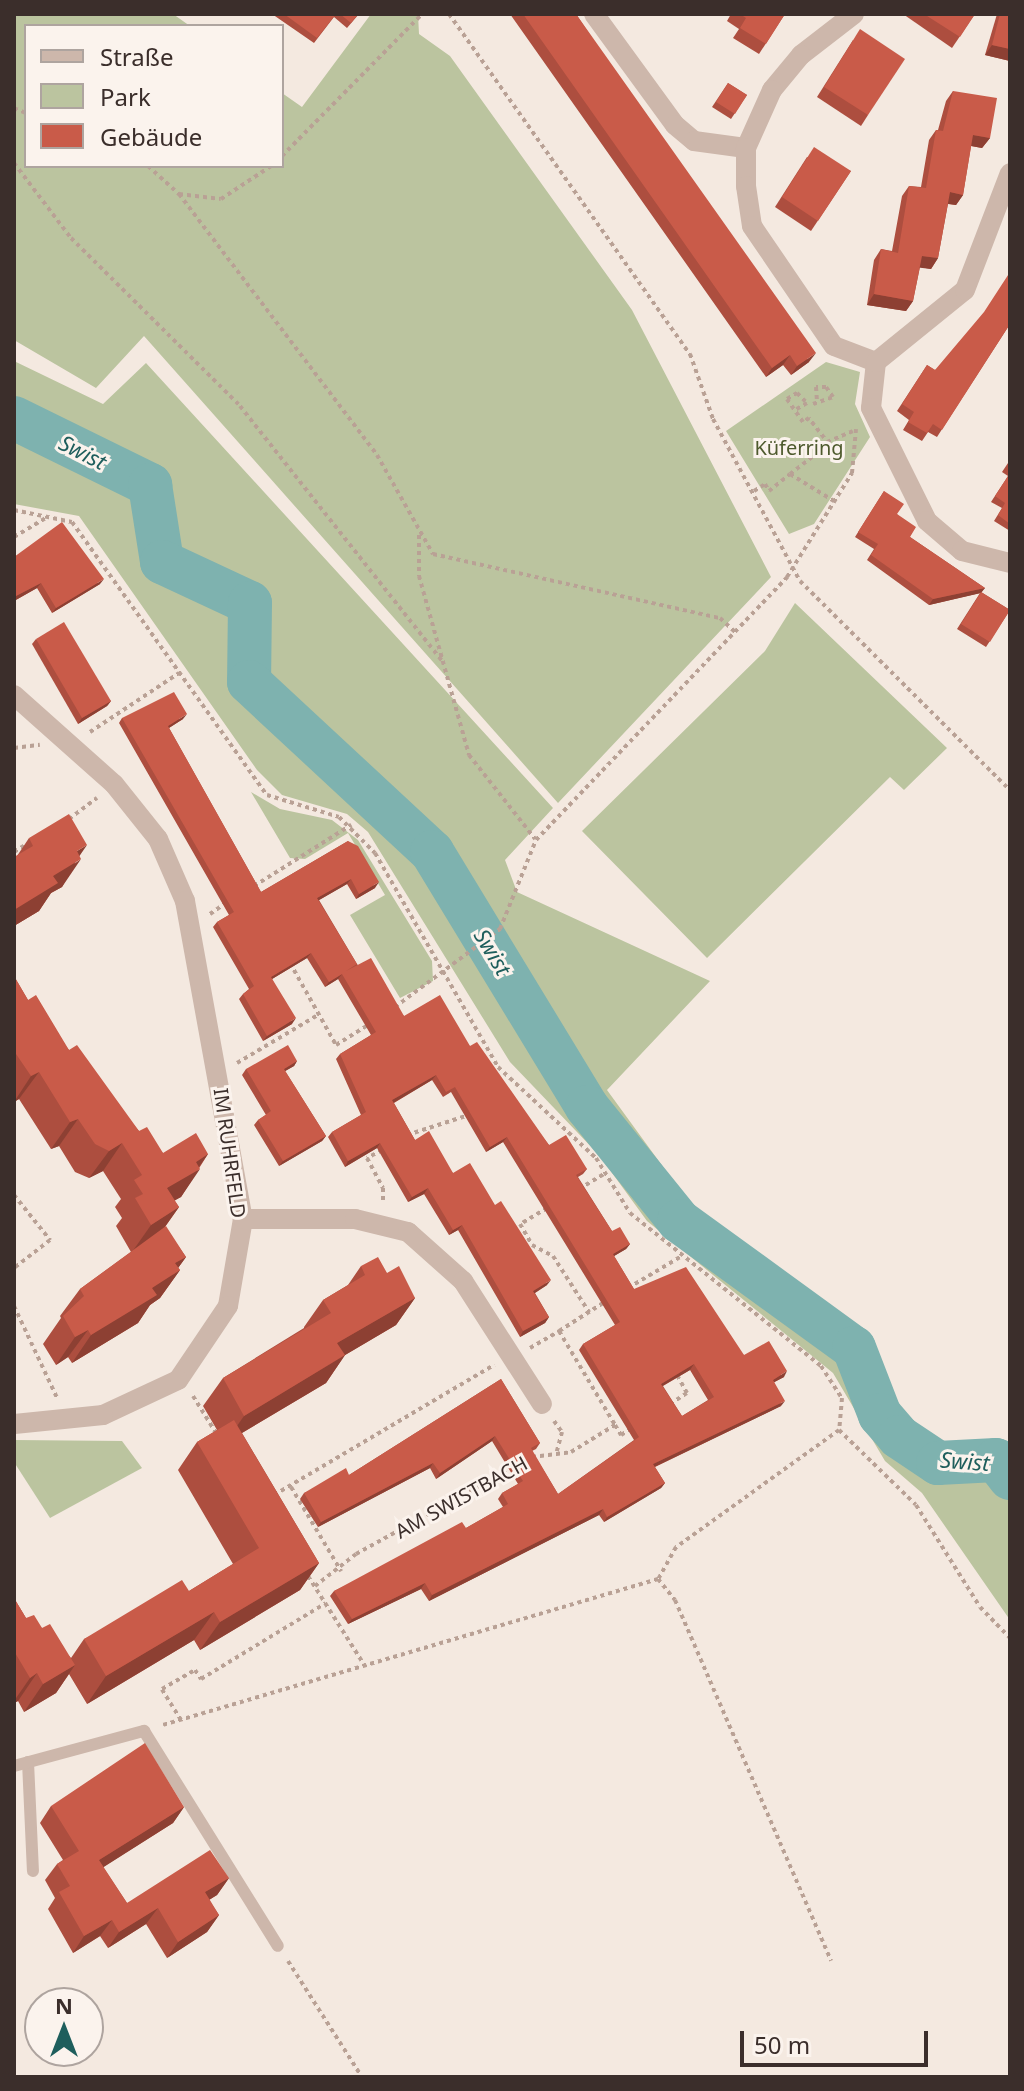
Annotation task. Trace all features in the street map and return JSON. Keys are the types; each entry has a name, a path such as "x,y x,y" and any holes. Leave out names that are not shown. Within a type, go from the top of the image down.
{"street":[{"path":"594,14 675,125 694,141 746,148"},
{"path":"854,14 801,55 772,90 746,148 752,226 834,346 876,362"},
{"path":"1010,173 965,290 876,362 869,385 875,417 927,521 962,551 1010,563"},
{"name":"IM RUHRFELD","path":"14,695 114,784 158,839 191,926 243,1219 228,1306 178,1380"},
{"path":"243,1219 381,1222 435,1249 542,1404"},
{"path":"14,1424 103,1415 178,1380"}],"lane":[{"path":"14,1766 144,1731 278,1946"},
{"path":"28,1762 33,1871"}],"path":[{"path":"284,154 422,14"},
{"path":"449,14 690,354 713,419 821,608 1010,790"},
{"path":"14,163 71,238 240,406 443,662"},
{"path":"150,168 179,194 377,455 433,554 450,562 720,618 735,632"},
{"path":"179,194 221,199 268,168"},
{"path":"795,410 812,403 833,397 826,387 816,387 812,403 812,421"},
{"path":"812,403 797,393 787,399 795,410 812,421 827,442"},
{"path":"754,491 765,484 769,491 827,442 875,417"},
{"path":"389,1011 446,974 468,949 500,929 536,840 787,577 793,559 852,473 859,439 853,431"},
{"path":"790,474 834,501"},
{"path":"14,510 72,522 267,795 351,825 375,853 515,1085 606,1172 630,1213 682,1256 718,1276 829,1374 842,1398 839,1430 676,1547 658,1579 144,1731"},
{"path":"14,537 48,517"},
{"path":"418,532 419,576 469,755 536,840"},
{"path":"72,746 179,673"},
{"path":"60,824 114,784"},
{"path":"246,891 351,825"},
{"path":"14,852 37,838"},
{"path":"191,926 235,898"},
{"path":"285,956 336,1045 379,1018"},
{"name":"IM RUHRFELD","path":"219,1073 318,1015"},
{"path":"508,1090 515,1085"},
{"path":"381,1222 383,1188 367,1158 421,1127 457,1122 478,1109"},
{"path":"570,1195 606,1172"},
{"path":"14,1195 50,1240 14,1268"},
{"path":"557,1202 520,1224 532,1245 553,1256 589,1312"},
{"path":"515,1237 523,1249 532,1245"},
{"path":"268,1499 559,1331 682,1256"},
{"path":"14,1306 51,1377 63,1421"},
{"path":"559,1331 615,1425"},
{"path":"661,1410 687,1393 668,1360"},
{"path":"178,1380 219,1438"},
{"path":"542,1404 562,1432 557,1451"},
{"name":"AM SWISTBACH","path":"527,1459 557,1451 571,1452 615,1425 621,1435 647,1418"},
{"path":"839,1430 916,1505 980,1607 1010,1638"},
{"name":"AM SWISTBACH","path":"315,1586 341,1571 356,1554 514,1466"},
{"path":"290,1486 341,1571"},
{"path":"300,1562 365,1666"},
{"path":"658,1579 675,1600 831,1961"},
{"path":"181,1720 162,1689 195,1670 201,1679 326,1603"},
{"path":"278,1946 362,2077"}],"green space":[{"path":"14,14 173,14 187,24 24,24 24,168 284,168 284,94 302,107 371,14 418,14 419,34 450,56 632,310 771,577 558,803 144,336 96,388 14,340"},
{"path":"14,361 103,404 146,363 553,808 505,860 517,892 710,981 607,1090 693,1208 852,1326 889,1404 911,1429 942,1447 996,1446 1010,1455 1010,1620 922,1493 885,1461 833,1373 647,1221 599,1155 510,1062 368,832 347,814 282,795 257,770 79,516 14,504"},
{"name":"Küferring","path":"826,362 860,372 855,404 870,437 814,524 789,534 726,431"},
{"path":"795,603 947,748 904,790 890,777 707,958 582,831 765,651"},
{"path":"251,792 280,809 332,820 358,840 432,961 433,981 400,998 350,915 385,895 348,833 305,859 290,858"},
{"path":"14,1440 122,1441 142,1468 50,1518 14,1462"}],"building":[{"path":"284,14 336,14 317,38"},
{"path":"340,14 358,14 351,23"},
{"path":"523,14 576,14 816,353 797,366 790,355 772,368"},
{"path":"740,14 785,14 766,44 740,28 746,18"},
{"path":"924,14 975,14 960,37"},
{"path":"1000,14 1010,14 1010,49 992,45"},
{"path":"860,29 905,59 868,115 824,87"},
{"path":"728,83 747,95 735,114 716,102"},
{"path":"953,91 997,98 990,138 973,135 963,195 950,192 938,258 922,256 913,301 874,294 881,249 898,253 909,186 926,188 936,130 943,131"},
{"path":"814,147 851,171 818,221 782,197"},
{"path":"1010,272 1010,324 942,430 933,424 927,433 908,422 914,412 902,404 927,365 935,370 984,312"},
{"path":"1010,473 1010,524 998,515 1005,503 995,496"},
{"path":"884,491 904,504 897,514 916,527 910,537 985,588 933,599 871,555 878,544 858,532"},
{"path":"62,522 104,579 56,608 41,583 14,597 14,557"},
{"path":"981,592 1010,610 990,642 961,624"},
{"path":"64,622 111,701 82,718 36,639"},
{"path":"174,692 187,714 168,726 261,892 348,841 358,846 379,882 359,894 351,879 317,898 357,964 346,971 371,958 404,1016 440,995 470,1046 477,1042 549,1145 566,1135 587,1169 576,1175 612,1231 620,1227 630,1244 613,1254 634,1289 686,1267 744,1355 769,1341 787,1371 773,1380 785,1401 653,1464 665,1483 607,1517 603,1509 432,1595 425,1583 352,1619 334,1591 462,1522 466,1528 508,1504 502,1493 523,1481 495,1436 440,1473 433,1463 321,1522 304,1493 346,1468 349,1475 501,1379 540,1443 531,1448 558,1494 639,1437 583,1344 620,1322 507,1137 490,1147 455,1087 446,1092 436,1075 392,1100 415,1140 429,1131 453,1173 470,1163 495,1205 501,1201 551,1280 533,1291 549,1317 523,1331 462,1225 453,1230 428,1188 412,1197 380,1143 348,1161 332,1132 366,1112 340,1054 376,1032 342,974 329,982 311,953 271,977 296,1018 267,1036 243,994 254,986 217,922 234,912 122,718","holes":["694,1364 714,1397 682,1416 661,1384"]},
{"path":"69,814 87,845 77,851 81,859 53,876 58,883 14,910 14,857 33,846 29,838"},
{"path":"14,976 28,1000 36,995 69,1050 77,1045 139,1131 147,1127 163,1153 196,1133 208,1154 196,1162 200,1169 167,1188 179,1207 151,1225 135,1198 143,1194 134,1180 142,1175 122,1143 109,1151 95,1144 78,1119 70,1122 39,1072 31,1076 14,1051"},
{"path":"288,1045 297,1061 284,1069 326,1136 283,1161 258,1120 271,1111 246,1069"},
{"path":"166,1226 186,1257 175,1263 180,1270 152,1288 157,1295 91,1335 88,1330 75,1337 63,1316 84,1296 80,1289"},
{"path":"378,1257 387,1273 399,1266 415,1298 337,1343 345,1355 244,1416 223,1378 331,1313 323,1300 365,1275 361,1266"},
{"path":"234,1420 319,1563 220,1622 214,1612 106,1676 84,1639 182,1580 189,1591 259,1548 197,1442"},
{"path":"14,1598 26,1618 34,1615 42,1628 50,1624 75,1665 43,1684 37,1673 30,1678 14,1651"},
{"path":"145,1743 184,1807 99,1860 127,1903 210,1850 229,1878 205,1892 219,1915 178,1942 158,1908 119,1932 112,1920 84,1936 59,1892 70,1886 57,1864 79,1851 51,1806"}],"waterway":[{"name":"Swist","path":"14,418 150,485 162,562 250,603 249,682 432,852 587,1107 679,1221 854,1348 880,1415 899,1437 938,1463 996,1460 1010,1478"}]}
